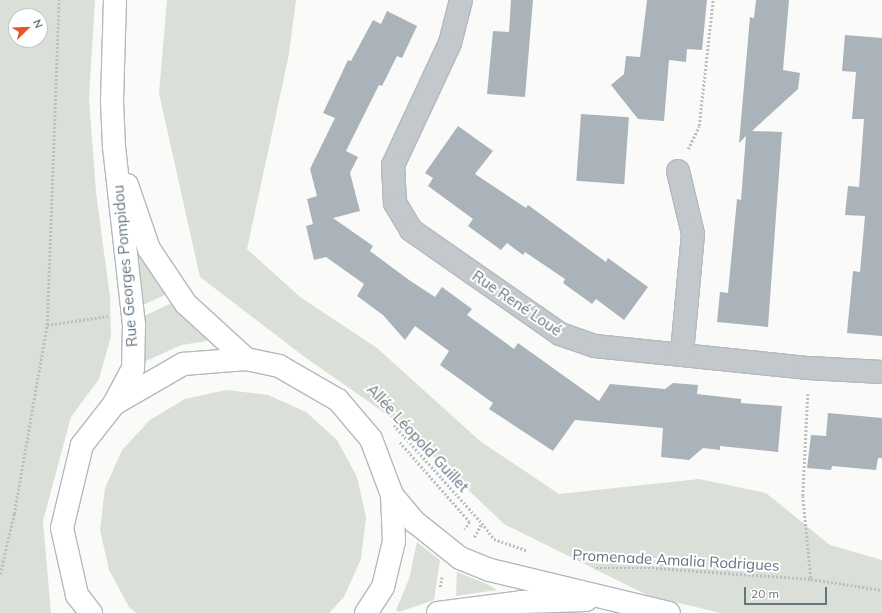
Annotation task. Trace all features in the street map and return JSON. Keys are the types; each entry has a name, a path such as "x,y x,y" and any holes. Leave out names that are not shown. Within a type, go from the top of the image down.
{"main road":[{"name":"Rue Georges Pompidou","path":"114,404 133,369 132,312 114,147 112,86 115,0"},
{"name":"Rue Georges Pompidou","path":"114,147 149,248 186,304 246,359"},
{"path":"91,613 78,604 62,528 82,446 114,404 183,364 246,359 279,366 338,400 371,439 392,495 394,541 383,587 366,613"},
{"path":"392,495 415,522 455,555 490,570 669,613"},
{"path":"438,613 521,602 618,600"}],"street":[{"name":"Rue René Loué","path":"461,0 450,43 393,165 395,203 410,230 560,334 595,346 682,353 809,368 882,372"},
{"path":"678,171 693,234 682,353"}],"path":[{"path":"0,574 14,514 47,325 59,0"},
{"path":"678,171 699,126 714,0"},
{"path":"47,325 132,312"},
{"path":"809,368 803,496 811,579"},
{"name":"Allée Léopold Guillet","path":"391,422 482,523"},
{"path":"438,613 440,582 455,555 482,523 494,539 530,552"},
{"name":"Promenade Amalia Rodrigues","path":"588,567 656,568 811,579 882,590"}],"shaded area":[{"path":"0,0 95,0 89,98 96,193 110,297 111,336 99,379 71,417 43,521 51,613 0,613"},
{"path":"167,0 296,0 289,54 247,249 300,297 377,348 480,441 559,494 699,479 766,493 830,545 882,560 882,613 721,613 649,596 504,524 396,421 302,355 200,277 159,93"},
{"path":"141,247 167,294 143,305 135,249"},
{"path":"174,302 208,341 181,345 144,362 144,316"},
{"path":"226,390 268,395 306,412 337,440 357,477 366,517 361,559 344,597 329,613 136,613 129,607 109,570 100,530 105,488 122,450 150,420 185,399"},
{"path":"417,542 440,560 434,600 399,612 396,610 409,579"},
{"path":"457,572 487,584 497,590 456,596"}],"building":[{"path":"511,0 533,0 525,97 487,94 493,31 509,32"},
{"path":"647,0 707,0 702,50 687,49 686,62 669,60 664,121 638,119 611,85 624,74 626,56 640,57"},
{"path":"756,0 789,0 783,70 800,73 798,89 752,131 782,132 768,327 717,322 720,292 728,293 737,199 741,200 746,136 739,143 750,17 754,18"},
{"path":"387,11 417,26 402,58 397,56 382,86 379,85 346,151 358,157 350,173 360,211 333,218 373,246 370,251 409,280 435,297 442,287 472,309 467,315 514,349 518,343 599,401 610,384 665,389 673,383 698,385 697,394 741,399 741,403 782,406 778,452 720,446 720,450 703,448 689,460 661,457 663,428 575,420 553,451 489,409 493,403 440,365 449,351 415,326 405,340 383,315 357,296 364,284 326,257 314,260 306,226 313,224 307,199 317,196 310,169 335,118 323,113 348,60 351,61 373,20 381,24"},
{"path":"845,35 882,38 882,336 847,333 853,271 860,272 865,216 845,215 848,186 859,187 864,119 852,119 856,72 842,71"},
{"path":"581,114 629,117 624,184 576,181"},
{"path":"458,126 493,151 475,174 526,208 528,205 606,262 608,258 648,287 624,320 596,299 592,304 563,283 565,279 525,252 523,255 507,243 501,250 468,226 473,219 428,186 433,178 425,173"},
{"path":"828,413 882,418 882,458 878,458 876,470 832,466 831,470 807,468 811,435 826,436"}]}
